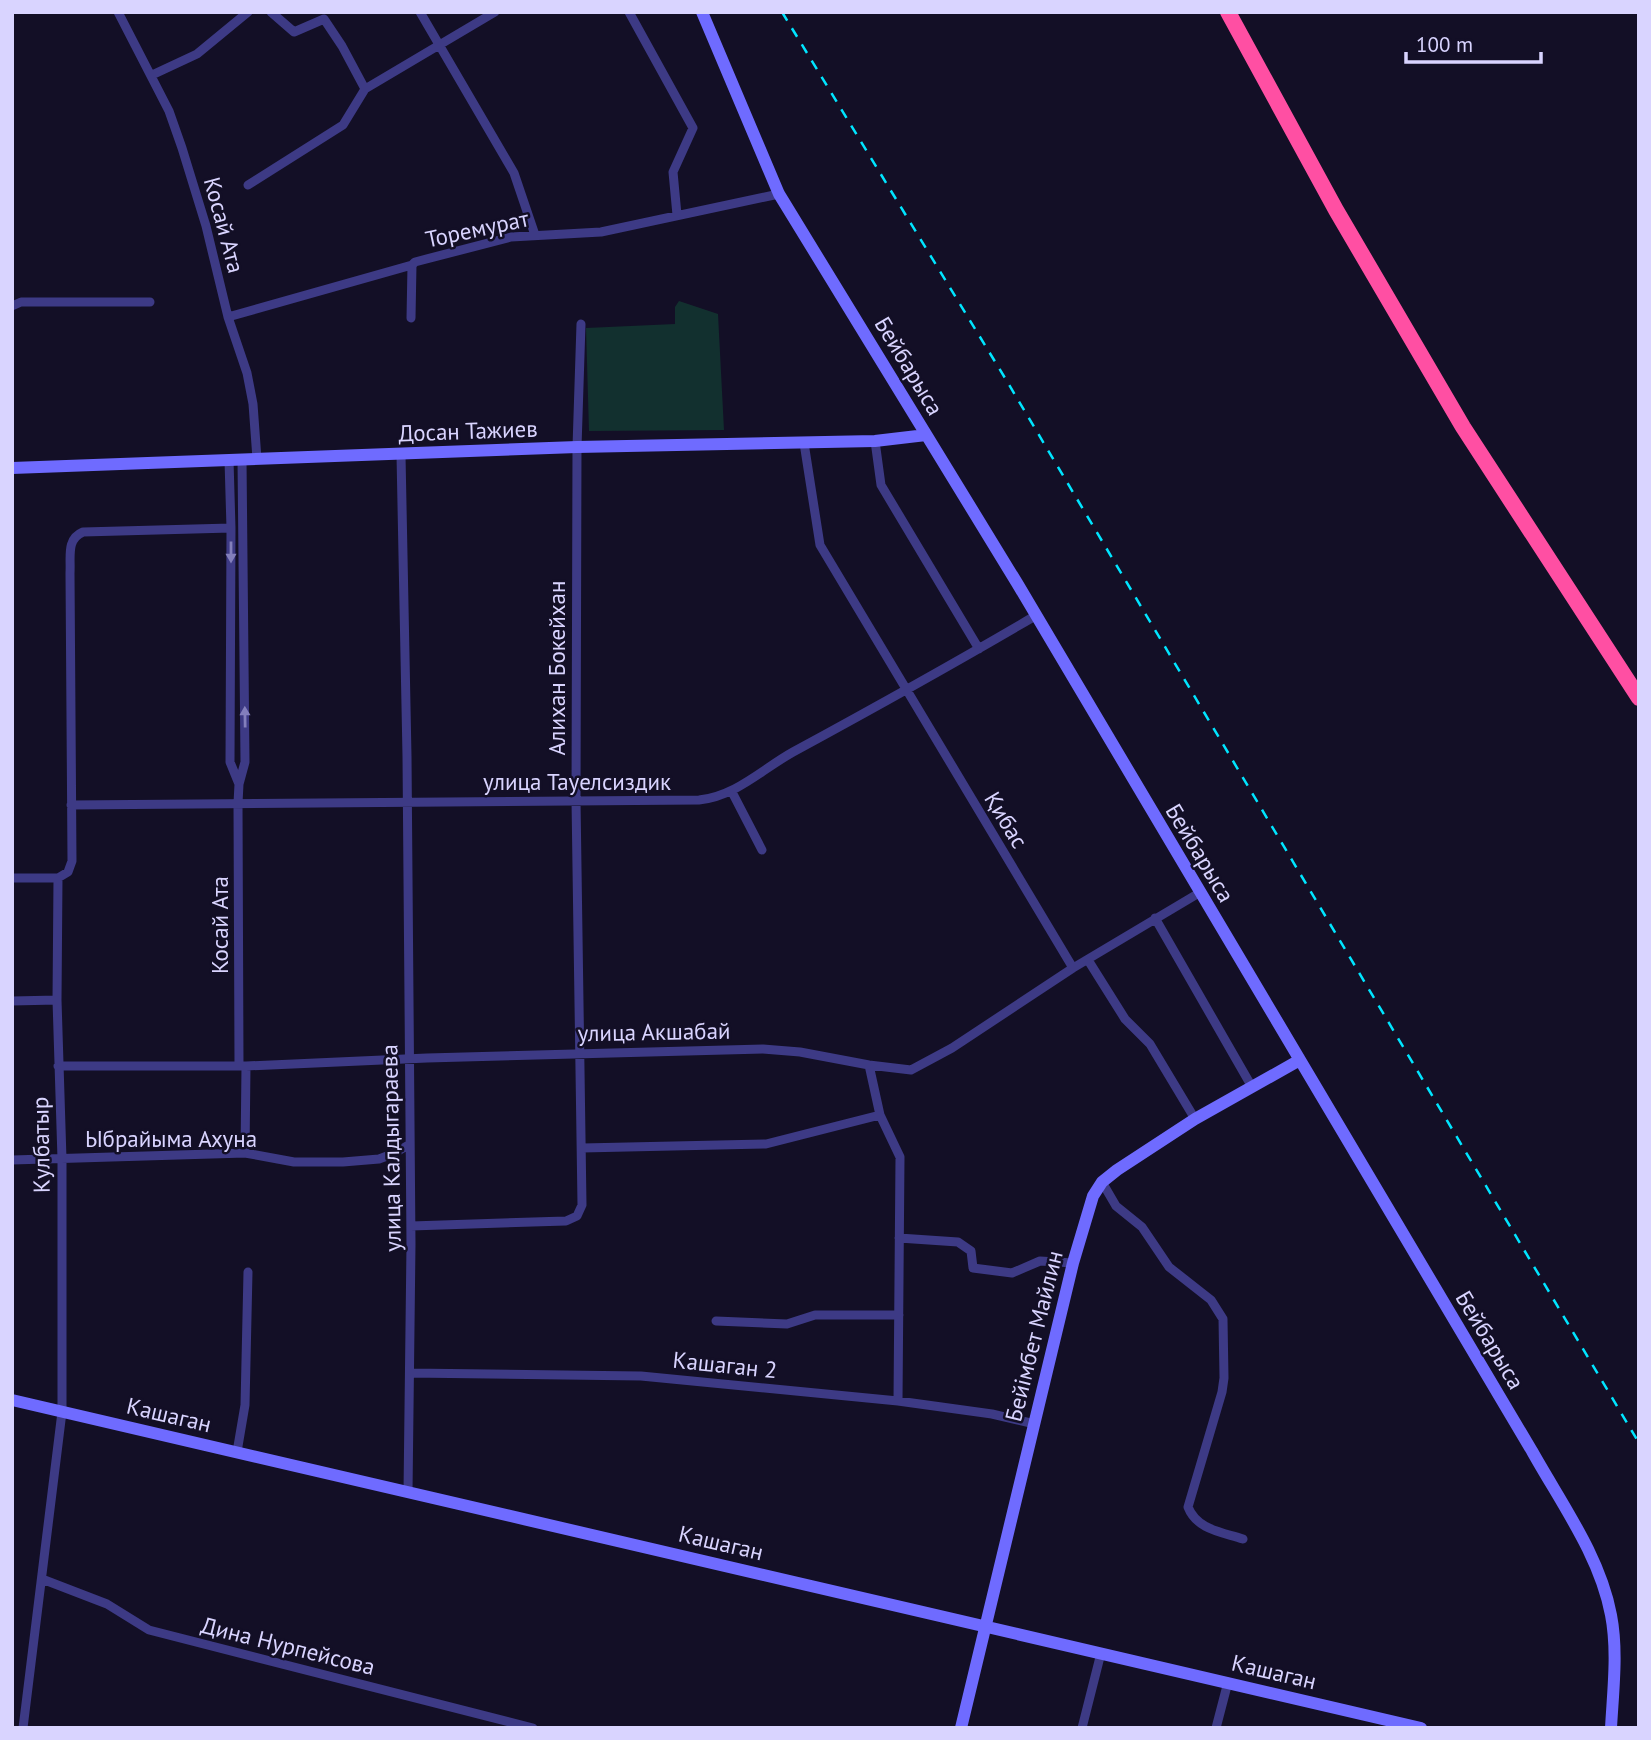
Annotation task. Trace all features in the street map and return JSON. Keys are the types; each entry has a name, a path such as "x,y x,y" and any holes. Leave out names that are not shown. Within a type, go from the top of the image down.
{"highway":[{"path":"1228,12 1336,211 1463,427 1639,698"}],"street":[{"name":"Косай Ата","path":"118,12 169,111 182,148 206,226 228,317 247,373 253,404 257,459"},
{"path":"152,75 197,54 248,12"},
{"path":"271,12 294,32 324,19 365,89"},
{"path":"420,12 514,173 535,235"},
{"path":"248,185 344,125 365,89 495,12"},
{"path":"629,12 693,128 673,172 677,215"},
{"name":"Бейбарыса","path":"702,12 779,194 1035,616 1532,1451 1596,1567 1606,1595 1614,1637 1611,1728"},
{"name":"Торемурат","path":"228,317 511,237 601,232 779,194"},
{"path":"411,318 412,265"},
{"path":"12,306 21,302 150,302"},
{"name":"Алихан Бокейхан","path":"411,1226 566,1221 577,1216 582,1205 576,800 577,447 581,324"},
{"name":"Досан Тажиев","path":"12,468 577,447 875,441 926,435"},
{"path":"875,441 881,485 979,649"},
{"name":"Қибас","path":"804,443 820,545 1073,968"},
{"name":"улица Калдыгараева","path":"401,455 411,1226 408,1492"},
{"name":"Косай Ата","path":"236,459 231,528 230,762 239,784"},
{"name":"Косай Ата","path":"236,459 244,657 245,762 239,784 238,803 245,1153"},
{"path":"12,878 58,878 68,872 72,861 71,542 83,532 231,528"},
{"name":"улица Тауелсиздик","path":"71,805 716,799 732,792 789,754 906,691 1035,616"},
{"path":"231,657 244,657"},
{"path":"732,792 762,850"},
{"name":"Кулбатыр","path":"23,1728 62,1412 58,878"},
{"name":"улица Акшабай","path":"58,1066 243,1066 763,1049 800,1052 911,1070 952,1048 1073,968 1199,893"},
{"path":"1155,918 1252,1087"},
{"path":"1088,960 1125,1019 1150,1044 1195,1119"},
{"path":"12,1001 57,1000"},
{"name":"Бейімбет Майлин","path":"961,1728 1073,1264 1093,1196 1102,1182 1117,1170 1195,1119 1298,1060"},
{"path":"869,1065 880,1115 900,1157 898,1401"},
{"path":"582,1148 766,1144 880,1115"},
{"name":"Ыбрайыма Ахуна","path":"12,1160 245,1153 294,1162 343,1162 379,1158 410,1144"},
{"path":"1102,1182 1112,1201 1142,1227 1169,1267 1212,1300 1223,1319 1222,1392 1188,1507 1195,1522 1244,1539"},
{"path":"899,1238 958,1242 971,1251 974,1268 1012,1273 1040,1261 1073,1264"},
{"path":"237,1452 245,1405 248,1272"},
{"path":"716,1321 787,1324 815,1315 898,1315"},
{"name":"Кашаган 2","path":"410,1373 641,1376 898,1401 992,1414 1035,1424"},
{"name":"Кашаган","path":"12,1400 1421,1728"},
{"name":"Дина Нурпейсова","path":"42,1579 107,1604 149,1630 533,1728"},
{"path":"1082,1728 1101,1653"},
{"path":"1216,1728 1228,1682"}],"green space":[{"path":"679,301 718,314 724,430 589,431 586,328 675,324 675,307"}],"railway":[{"path":"782,12 1005,378 1639,1443"}]}
